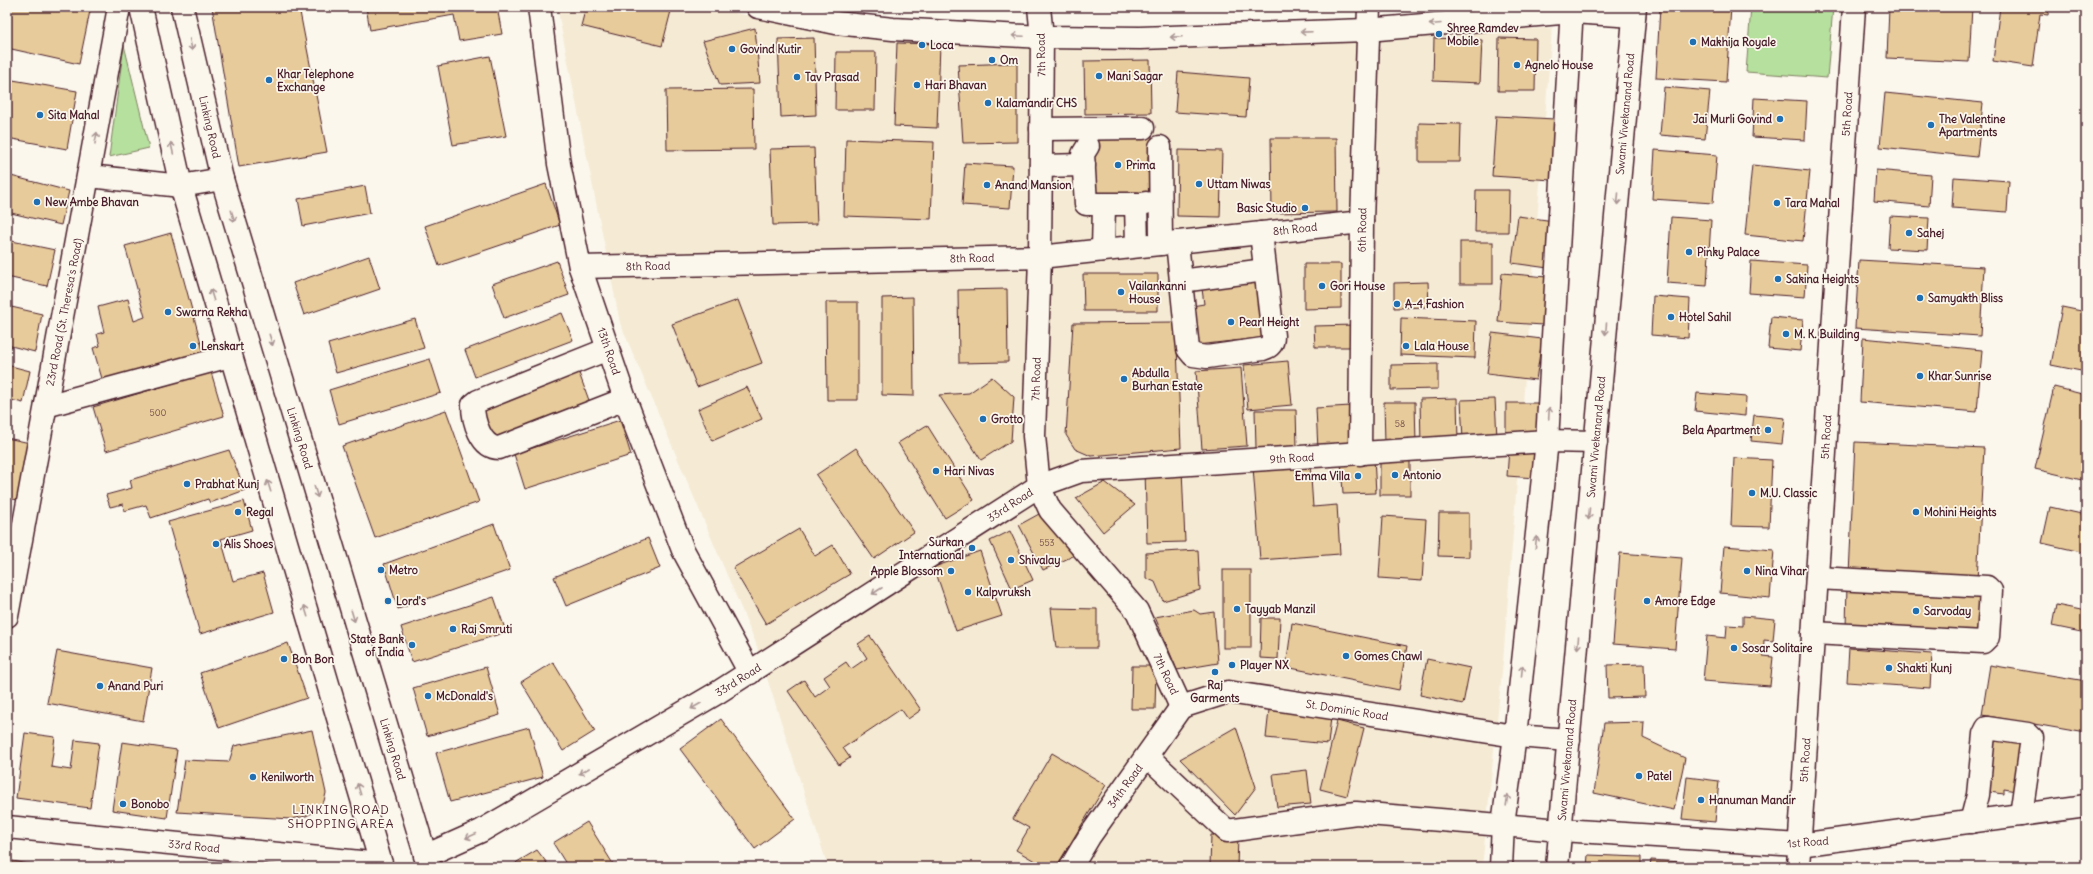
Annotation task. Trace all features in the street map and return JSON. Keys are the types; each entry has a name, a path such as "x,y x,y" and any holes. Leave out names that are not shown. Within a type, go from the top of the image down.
{"street":[{"name":"23rd Road (St. Theresa's Road)","path":"7,614 119,7"},
{"path":"141,7 180,186 381,865"},
{"name":"Linking Road","path":"182,7 222,179 427,861"},
{"name":"13th Road","path":"539,7 560,164 580,267 625,399 683,550 750,673"},
{"path":"758,7 822,20 864,26 1042,37 1140,38 1367,30 1572,9 1634,12"},
{"name":"7th Road","path":"1039,7 1042,37 1042,129 1040,256 1034,436 1039,486 1050,510 1137,611 1182,707"},
{"name":"6th Road","path":"1360,454 1362,222 1367,30 1369,7"},
{"name":"5th Road","path":"1798,867 1854,7"},
{"path":"1501,867 1504,824 1547,441 1572,9"},
{"name":"Swami Vivekanand Road","path":"1557,867 1634,12"},
{"path":"1041,161 1143,128"},
{"path":"1042,129 1093,145"},
{"path":"1093,145 1085,202 1089,205 1104,205 1150,198"},
{"path":"1137,246 1150,198 1160,147"},
{"path":"89,176 180,186 222,179"},
{"path":"1150,198 1169,243 1181,281 1190,353 1199,358 1269,348 1272,344 1273,336 1261,233"},
{"path":"1103,250 1104,205"},
{"name":"8th Road","path":"580,267 1040,256 1362,222"},
{"path":"1181,281 1265,270"},
{"path":"608,348 478,401 473,404 473,412 484,441 491,448 499,448 625,399"},
{"path":"46,406 230,356"},
{"name":"9th Road","path":"1039,486 1081,471 1547,441 1596,442"},
{"name":"33rd Road","path":"427,861 481,831 750,673 1039,486"},
{"path":"1813,633 1983,642 1988,637 1991,592 1987,587 1817,578"},
{"name":"St. Dominic Road","path":"1182,707 1228,692 1515,736 1569,740"},
{"name":"34th Road","path":"1071,867 1088,837 1182,707"},
{"path":"1976,821 1984,730 1990,728 2028,734 2032,738 2021,815"},
{"name":"1st Road","path":"1146,756 1227,831 1356,813 1504,824 1561,830 1800,845 2086,806"},
{"name":"33rd Road","path":"7,827 381,865"}],"shaded area":[{"path":"557,7 702,7 812,27 1065,46 1552,28 1503,662 1482,867 828,867 755,641 620,323"}],"green space":[{"path":"1751,7 1833,7 1827,78 1746,72"},
{"path":"124,45 149,148 109,157"}],"building":[{"path":"7,7 72,7 90,11 79,64 7,48"},
{"name":"Khar Telephone Exchange","path":"212,7 299,7 327,152 239,167"},
{"path":"366,7 497,7 502,34 459,41 454,15 370,30"},
{"path":"586,7 672,7 662,46 581,26"},
{"name":"Makhija Royale","path":"1660,7 1731,7 1726,82 1656,78"},
{"path":"1889,7 1972,7 1969,62 1887,58"},
{"path":"2000,7 2049,7 2048,15 2040,14 2033,67 1993,61"},
{"name":"Govind Kutir","path":"755,28 760,83 720,85 703,41"},
{"name":"Tav Prasad","path":"814,38 816,115 781,117 778,39"},
{"path":"1434,38 1482,40 1480,83 1433,81"},
{"name":"Agnelo House","path":"1499,38 1536,39 1535,91 1498,91"},
{"name":"Hari Bhavan","path":"897,43 940,44 937,128 894,126"},
{"path":"836,52 876,52 875,110 835,110"},
{"path":"490,56 506,136 453,145 438,66"},
{"path":"1150,60 1151,113 1085,114 1084,61"},
{"name":"Kalamandir CHS","path":"1017,63 1017,142 963,143 958,65"},
{"path":"1178,72 1249,78 1246,117 1175,112"},
{"name":"Sita Mahal","path":"7,79 77,91 67,149 7,138"},
{"path":"1664,87 1710,91 1705,139 1660,135"},
{"path":"753,89 754,149 667,150 666,90"},
{"name":"The Valentine Apartments","path":"1885,93 1983,103 1977,157 1880,147"},
{"name":"Jai Murli Govind","path":"1754,98 1807,101 1805,140 1752,137"},
{"path":"1496,116 1555,119 1552,180 1492,176"},
{"path":"1419,123 1461,124 1460,162 1419,162"},
{"name":"Prima","path":"1089,132 1152,132 1152,156 1148,156 1148,173 1158,173 1158,199 1089,199"},
{"path":"1271,138 1336,138 1337,212 1272,213"},
{"path":"846,139 934,142 931,219 844,216"},
{"path":"814,148 817,224 773,225 770,149"},
{"name":"Uttam Niwas","path":"1178,150 1222,151 1220,217 1177,216"},
{"path":"1655,150 1717,155 1713,203 1652,199"},
{"name":"Anand Mansion","path":"965,163 1013,166 1010,208 962,205"},
{"name":"Tara Mahal","path":"1752,165 1810,171 1803,241 1745,235"},
{"path":"1876,170 1931,175 1929,206 1874,201"},
{"name":"New Ambe Bhavan","path":"7,175 69,191 61,225 7,212"},
{"path":"1954,177 2009,181 2007,212 1952,208"},
{"path":"546,184 560,225 439,266 425,226"},
{"path":"365,186 370,213 303,226 298,199"},
{"path":"1476,190 1509,190 1508,232 1475,232"},
{"path":"1518,216 1554,221 1548,268 1512,263"},
{"name":"Sahej","path":"1890,216 1929,218 1927,250 1888,248"},
{"name":"Pinky Palace","path":"1671,217 1711,220 1707,286 1667,283"},
{"name":"Swarna Rekha","path":"171,233 204,354 103,382 93,348 100,346 97,334 104,332 98,307 128,299 134,321 145,317 125,246"},
{"path":"7,240 55,250 47,286 7,277"},
{"path":"1460,242 1493,242 1493,284 1460,284"},
{"path":"369,256 380,289 304,315 293,283"},
{"name":"Samyakth Bliss","path":"1859,260 1984,267 1980,336 1855,328"},
{"path":"557,261 569,295 504,318 492,284"},
{"name":"Sakina Heights","path":"1751,261 1807,265 1805,297 1749,293"},
{"name":"Gori House","path":"1304,264 1341,264 1341,308 1304,309"},
{"path":"1502,273 1547,277 1543,325 1498,322"},
{"name":"Vailankanni House","path":"1083,274 1158,274 1158,311 1084,311"},
{"name":"Pearl Height","path":"1256,279 1268,337 1197,345 1192,306 1204,304 1201,281"},
{"path":"1428,282 1429,307 1394,308 1394,283"},
{"path":"1007,289 1008,362 959,363 958,290"},
{"name":"Hotel Sahil","path":"1653,296 1690,299 1688,338 1651,335"},
{"path":"913,297 914,396 882,395 882,298"},
{"path":"738,300 762,363 697,387 672,324"},
{"path":"826,302 858,302 858,400 827,400"},
{"path":"7,306 42,314 35,352 7,345"},
{"path":"2062,307 2086,312 2086,372 2051,365"},
{"path":"562,313 573,340 475,377 465,350"},
{"name":"M. K. Building","path":"1771,317 1803,320 1800,351 1768,348"},
{"path":"1401,318 1476,321 1475,358 1400,355"},
{"path":"415,319 424,348 336,373 328,344"},
{"name":"Abdulla Burhan Estate","path":"1176,322 1181,448 1091,456 1075,449 1066,435 1073,323"},
{"path":"1355,325 1356,347 1315,347 1314,326"},
{"path":"1492,333 1542,339 1536,380 1487,374"},
{"name":"Khar Sunrise","path":"1863,338 1982,350 1977,412 1860,402"},
{"path":"430,359 441,393 339,424 329,390"},
{"path":"1288,361 1292,405 1248,409 1244,365"},
{"path":"1438,364 1438,389 1391,390 1391,365"},
{"path":"7,365 30,371 23,403 7,399"},
{"path":"1241,368 1247,446 1202,449 1196,371"},
{"path":"211,372 224,416 106,451 93,407"},
{"path":"579,373 590,403 491,440 479,409"},
{"name":"Grotto","path":"992,377 1014,397 1011,441 981,460 939,395 969,393"},
{"path":"747,387 762,419 712,441 698,409"},
{"path":"2054,387 2086,395 2086,481 2035,469"},
{"path":"1697,393 1746,397 1745,416 1695,411"},
{"path":"1457,398 1458,443 1421,444 1420,399"},
{"path":"1495,399 1497,438 1463,440 1461,400"},
{"path":"1384,402 1415,402 1416,444 1385,444"},
{"path":"1506,403 1541,403 1541,438 1506,438"},
{"path":"1351,406 1353,448 1318,450 1316,408"},
{"path":"446,410 479,502 375,538 342,446"},
{"path":"1255,410 1296,410 1297,448 1256,448"},
{"name":"Bela Apartment","path":"1754,415 1785,418 1782,444 1751,441"},
{"path":"620,420 631,455 525,489 514,454"},
{"name":"Hari Nivas","path":"927,425 974,500 945,518 898,443"},
{"path":"7,438 30,443 18,500 7,498"},
{"name":"Mohini Heights","path":"1855,442 1984,448 1977,581 1849,575"},
{"path":"856,448 914,532 874,559 816,475"},
{"path":"1509,449 1537,451 1535,478 1507,476"},
{"name":"Prabhat Kunj","path":"229,450 245,490 210,503 208,499 151,518 146,505 124,511 123,504 110,507 106,495 132,488 130,480"},
{"name":"Antonio","path":"1380,455 1410,455 1410,495 1380,495"},
{"name":"Emma Villa","path":"1374,458 1376,493 1343,494 1341,460"},
{"name":"M.U. Classic","path":"1734,458 1772,460 1769,527 1731,526"},
{"path":"1310,463 1313,507 1337,505 1340,554 1260,560 1253,467"},
{"path":"1182,469 1185,542 1147,543 1145,470"},
{"path":"1105,482 1135,505 1103,532 1076,498"},
{"path":"244,501 252,530 221,539 233,581 263,573 274,612 200,634 168,522"},
{"path":"2050,507 2086,515 2086,553 2042,543"},
{"path":"1439,513 1469,513 1469,557 1438,556"},
{"path":"1039,514 1046,516 1058,528 1073,556 1043,570 1019,525"},
{"path":"1383,516 1426,519 1422,581 1379,578"},
{"path":"494,524 510,570 398,609 384,564"},
{"path":"799,529 815,556 833,545 850,574 766,624 733,568"},
{"name":"Shivalay","path":"1010,531 1033,580 1012,589 990,541"},
{"path":"648,538 660,568 566,606 554,577"},
{"name":"Nina Vihar","path":"1724,546 1774,550 1770,598 1720,593"},
{"path":"1198,550 1200,590 1163,601 1155,582 1146,578 1146,553"},
{"name":"Kalpvruksh","path":"980,551 1002,616 956,631 934,567"},
{"name":"Amore Edge","path":"1620,553 1682,558 1675,649 1613,644"},
{"name":"Tayyab Manzil","path":"1223,570 1251,570 1251,648 1223,648"},
{"name":"Sarvoday","path":"1847,583 1987,592 1985,637 1846,629"},
{"name":"Raj Smruti","path":"494,597 506,632 412,662 401,627"},
{"path":"2056,605 2086,611 2086,633 2052,626"},
{"path":"1051,608 1097,609 1097,648 1056,648"},
{"path":"1194,610 1200,614 1214,612 1218,663 1177,670 1155,617"},
{"name":"Sosar Solitaire","path":"1743,616 1775,619 1773,641 1764,640 1763,656 1773,657 1770,686 1703,681 1707,636 1726,638 1727,625 1743,626"},
{"path":"1261,618 1280,618 1278,659 1260,658"},
{"name":"Gomes Chawl","path":"1292,623 1407,646 1399,690 1286,667"},
{"path":"870,636 921,710 908,719 901,709 843,748 850,758 839,765 788,691 804,680 815,697 830,686 824,677 846,662 851,669 867,658 858,644"},
{"path":"288,643 307,698 219,728 200,673"},
{"name":"Shakti Kunj","path":"1849,648 1932,654 1930,688 1847,682"},
{"name":"Anand Puri","path":"57,651 152,668 143,721 47,703"},
{"path":"1427,659 1470,668 1463,704 1420,695"},
{"path":"553,662 595,731 563,751 521,682"},
{"path":"1644,664 1645,697 1608,698 1607,665"},
{"path":"1990,665 2086,681 2086,733 1982,715"},
{"path":"1132,666 1156,666 1155,709 1131,709"},
{"path":"486,667 500,715 427,736 413,688"},
{"path":"1269,710 1331,717 1328,744 1266,738"},
{"path":"721,719 795,819 755,849 680,749"},
{"path":"1337,721 1364,728 1347,796 1320,789"},
{"name":"Patel","path":"1644,722 1643,738 1685,758 1674,810 1594,793 1604,723"},
{"path":"529,727 543,777 450,802 436,753"},
{"path":"1236,727 1256,787 1235,815 1180,759"},
{"name":"Kenilworth","path":"312,730 326,793 324,801 318,810 306,816 291,819 177,812 185,760 229,762 234,746"},
{"path":"1991,730 2021,735 2019,745 2029,747 2022,792 2004,789 2004,794 1982,791"},
{"path":"25,733 55,737 51,767 71,770 75,740 99,743 90,808 16,798"},
{"path":"122,742 177,750 167,818 112,810"},
{"path":"1052,753 1106,785 1056,867 1045,867 1016,850 1029,828 1013,819"},
{"path":"1307,770 1311,804 1277,807 1273,774"},
{"name":"Hanuman Mandir","path":"1687,777 1719,781 1715,822 1682,819"},
{"path":"587,822 615,867 568,867 553,843"},
{"path":"1211,835 1238,836 1237,867 1210,867"},
{"path":"537,850 550,867 512,867 517,862"},
{"path":"1588,855 1641,857 1641,867 1587,867"},
{"path":"7,860 46,867 7,867"},
{"path":"1651,860 1680,862 1680,867 1650,867"}],"place":[{"name":"Shree Ramdev Mobile","path":"1439,34"},
{"name":"Makhija Royale","path":"1693,42"},
{"name":"Loca","path":"922,45"},
{"name":"Govind Kutir","path":"732,49"},
{"name":"Om","path":"992,60"},
{"name":"Agnelo House","path":"1517,65"},
{"name":"Mani Sagar","path":"1099,76"},
{"name":"Tav Prasad","path":"797,77"},
{"name":"Khar Telephone Exchange","path":"269,80"},
{"name":"Hari Bhavan","path":"917,85"},
{"name":"Kalamandir CHS","path":"988,103"},
{"name":"Sita Mahal","path":"40,115"},
{"name":"Jai Murli Govind","path":"1780,119"},
{"name":"The Valentine Apartments","path":"1931,125"},
{"name":"Prima","path":"1118,165"},
{"name":"Uttam Niwas","path":"1199,184"},
{"name":"Anand Mansion","path":"987,185"},
{"name":"New Ambe Bhavan","path":"37,202"},
{"name":"Tara Mahal","path":"1777,203"},
{"name":"Basic Studio","path":"1305,208"},
{"name":"Sahej","path":"1909,233"},
{"name":"Pinky Palace","path":"1689,252"},
{"name":"Sakina Heights","path":"1778,279"},
{"name":"Gori House","path":"1322,286"},
{"name":"Vailankanni House","path":"1121,292"},
{"name":"Samyakth Bliss","path":"1920,298"},
{"name":"A-4 Fashion","path":"1397,304"},
{"name":"Swarna Rekha","path":"168,312"},
{"name":"Hotel Sahil","path":"1671,317"},
{"name":"Pearl Height","path":"1231,322"},
{"name":"M. K. Building","path":"1786,334"},
{"name":"Lenskart","path":"193,346"},
{"name":"Lala House","path":"1406,346"},
{"name":"Khar Sunrise","path":"1920,376"},
{"name":"Abdulla Burhan Estate","path":"1124,379"},
{"name":"Grotto","path":"983,419"},
{"name":"Bela Apartment","path":"1768,430"},
{"name":"Hari Nivas","path":"936,471"},
{"name":"Antonio","path":"1395,475"},
{"name":"Emma Villa","path":"1358,476"},
{"name":"Prabhat Kunj","path":"187,484"},
{"name":"M.U. Classic","path":"1752,493"},
{"name":"Regal","path":"238,512"},
{"name":"Mohini Heights","path":"1916,512"},
{"name":"Alis Shoes","path":"216,544"},
{"name":"Surkan International","path":"972,548"},
{"name":"Shivalay","path":"1011,560"},
{"name":"Metro","path":"381,570"},
{"name":"Apple Blossom","path":"951,571"},
{"name":"Nina Vihar","path":"1747,571"},
{"name":"Kalpvruksh","path":"968,592"},
{"name":"Lord's","path":"388,601"},
{"name":"Amore Edge","path":"1647,601"},
{"name":"Tayyab Manzil","path":"1237,609"},
{"name":"Sarvoday","path":"1916,611"},
{"name":"Raj Smruti","path":"453,629"},
{"name":"State Bank of India","path":"412,645"},
{"name":"Sosar Solitaire","path":"1734,648"},
{"name":"Gomes Chawl","path":"1346,656"},
{"name":"Bon Bon","path":"284,659"},
{"name":"Player NX","path":"1232,665"},
{"name":"Shakti Kunj","path":"1889,668"},
{"name":"Raj Garments","path":"1215,672"},
{"name":"Anand Puri","path":"100,686"},
{"name":"McDonald's","path":"428,696"},
{"name":"Patel","path":"1639,776"},
{"name":"Kenilworth","path":"253,777"},
{"name":"Hanuman Mandir","path":"1701,800"},
{"name":"Bonobo","path":"123,804"}],"district":[{"name":"LINKING ROAD SHOPPING AREA","path":"341,816"}]}
